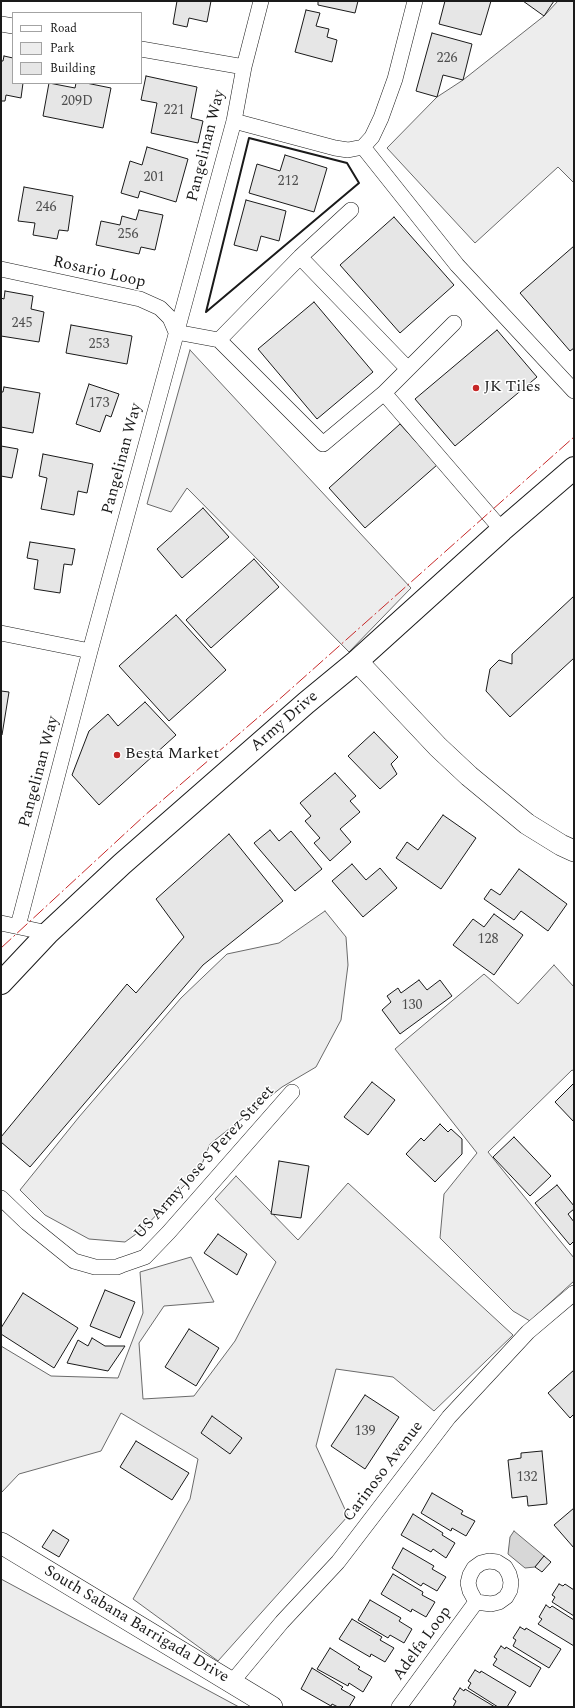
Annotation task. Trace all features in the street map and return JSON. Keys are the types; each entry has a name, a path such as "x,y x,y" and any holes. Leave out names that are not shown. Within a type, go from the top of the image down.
{"main road":[{"name":"Army Drive","path":"1,983 48,933 168,824 357,661 502,530 574,468"},
{"path":"357,661 438,747 469,776 527,824 561,845 574,851"},
{"name":"South Sabana Barrigada Drive","path":"1,1543 272,1707"}],"street":[{"name":"Pangelinan Way","path":"18,926 90,651 234,121 244,67 261,1"},
{"path":"234,121 335,148 348,150 363,147 372,137 381,118 395,79 415,1"},
{"path":"1,24 12,26"},
{"path":"142,49 244,67"},
{"path":"363,147 457,265 574,391"},
{"path":"219,340 300,257 351,210"},
{"path":"300,257 408,369"},
{"name":"Rosario Loop","path":"1,269 140,299 160,308 170,318 176,332"},
{"path":"176,332 219,340 323,444 384,393 454,323"},
{"path":"384,393 502,530"},
{"path":"1,633 90,651"},
{"path":"1,923 48,933"},
{"name":"US Army Jose S Perez Street","path":"1,1198 27,1223 74,1261 95,1267 117,1267 130,1263 145,1257 169,1232 292,1092"},
{"name":"Carinoso Avenue","path":"232,1682 282,1622 338,1562 449,1417 528,1332 563,1304 574,1293"},
{"name":"Adelfa Loop","path":"399,1707 476,1602"}],"green space":[{"path":"558,1 574,1 574,183 558,167 475,243 387,148 437,97 463,80 544,16"},
{"path":"190,350 411,588 349,652 187,488 171,512 147,504"},
{"path":"325,911 346,937 348,965 341,1020 316,1067 282,1087 210,1144 200,1169 143,1229 125,1242 89,1239 45,1215 20,1190 79,1117 181,998 227,954 279,943"},
{"path":"554,965 574,987 574,1071 572,1070 488,1152 574,1258 574,1281 530,1321 513,1311 440,1238 444,1194 477,1153 395,1049 484,974 518,1004"},
{"path":"236,1176 298,1240 348,1183 513,1335 434,1411 393,1377 336,1369 316,1446 348,1516 218,1661 133,1599 190,1499 198,1459 121,1413 101,1451 19,1474 1,1493 1,1346 51,1376 118,1378 143,1313 140,1272 191,1257 214,1302 164,1306 139,1343 143,1399 194,1396 235,1341 276,1262 215,1199"},
{"path":"1,1579 239,1707 1,1707"}],"shaded area":[{"path":"514,1531 544,1556 535,1567 525,1568 508,1554 510,1537"}],"building":[{"path":"177,1 211,1 207,22 189,18 187,27 173,24"},
{"path":"318,1 358,1 355,13 318,5"},
{"path":"445,1 491,1 481,35 439,24"},
{"path":"523,1 554,1 544,16"},
{"path":"306,10 320,13 316,26 329,29 327,37 337,40 332,62 295,52"},
{"path":"432,33 472,44 463,80 443,75 437,97 416,91"},
{"path":"4,56 12,58 12,84 23,84 21,98 6,95 5,101 1,101 1,61 3,61"},
{"path":"146,76 197,87 191,118 203,121 198,143 151,133 157,103 141,100"},
{"path":"49,84 75,88 76,84 91,84 111,88 103,128 43,116"},
{"path":"147,147 188,159 176,202 140,191 138,198 121,193 130,161 142,165"},
{"path":"285,155 327,168 314,212 249,193 257,164 280,171"},
{"path":"24,187 73,196 68,231 59,230 57,239 33,235 35,223 18,221"},
{"path":"246,200 286,211 279,241 261,236 257,251 234,245"},
{"path":"139,210 163,215 155,250 141,247 139,254 96,245 101,221 120,225 122,216 136,220"},
{"path":"394,217 454,285 400,333 340,265"},
{"path":"574,246 574,348 570,351 520,293"},
{"path":"5,291 33,296 31,309 44,312 39,342 1,336 1,298 4,299"},
{"path":"314,302 373,372 317,419 258,349"},
{"path":"71,325 132,336 127,364 66,353"},
{"name":"JK Tiles","path":"497,330 537,377 455,446 415,399"},
{"path":"89,384 119,394 111,417 106,415 100,432 76,424"},
{"path":"4,387 40,393 33,433 1,427 1,392 3,392"},
{"path":"400,424 437,465 365,528 329,488"},
{"path":"1,446 18,449 12,478 1,476"},
{"path":"43,454 93,464 87,493 78,491 74,515 41,509 47,478 39,476"},
{"path":"203,508 229,537 182,578 157,549"},
{"path":"30,542 75,549 72,565 64,564 60,593 34,589 38,560 27,558"},
{"path":"254,559 279,587 211,648 186,620"},
{"path":"574,596 574,658 510,717 486,691 490,669 499,660 512,664 512,654"},
{"path":"176,615 226,670 169,721 119,666"},
{"path":"1,691 9,692 2,735 1,735"},
{"name":"Besta Market","path":"145,702 176,735 99,805 72,775 89,731 108,714 118,726"},
{"path":"374,732 398,757 391,764 397,774 380,789 348,756"},
{"path":"335,773 356,796 350,801 360,812 340,829 351,842 330,861 314,843 320,838 305,821 311,816 300,803"},
{"path":"443,815 476,838 441,889 396,858 407,842 418,850"},
{"path":"270,830 279,841 291,831 322,869 295,891 254,843"},
{"path":"229,834 283,901 203,965 30,1167 1,1142 1,1137 127,984 136,993 184,937 156,899"},
{"path":"352,864 366,880 380,868 397,888 363,917 332,881"},
{"path":"519,869 567,904 548,931 521,911 514,920 484,899 491,889 500,895"},
{"path":"494,914 523,935 494,975 453,945 473,919 484,927"},
{"path":"419,980 427,990 440,980 452,996 400,1034 382,1010 391,1002 387,996 398,988 401,993"},
{"path":"372,1082 395,1100 368,1135 344,1117"},
{"path":"574,1083 574,1122 555,1102"},
{"path":"440,1124 448,1132 451,1129 462,1139 462,1154 435,1182 406,1154 421,1138 424,1141"},
{"path":"514,1137 551,1176 530,1196 493,1157"},
{"path":"279,1161 309,1166 301,1218 271,1214"},
{"path":"557,1185 574,1206 574,1209 568,1214 574,1222 574,1241 570,1245 535,1203"},
{"path":"218,1234 247,1254 237,1275 204,1253"},
{"path":"105,1290 135,1302 120,1338 90,1326"},
{"path":"23,1293 78,1328 54,1368 1,1334 1,1328"},
{"path":"189,1329 219,1348 196,1386 165,1367"},
{"path":"92,1338 105,1346 125,1346 108,1371 67,1363 78,1340 88,1346"},
{"path":"574,1370 574,1414 570,1418 548,1393"},
{"path":"365,1395 399,1417 365,1469 331,1446"},
{"path":"212,1416 242,1438 230,1454 201,1433"},
{"path":"136,1441 189,1473 172,1500 120,1467"},
{"path":"542,1451 547,1504 528,1506 527,1496 512,1498 508,1460 521,1458 521,1453"},
{"path":"432,1493 463,1511 461,1514 475,1521 466,1536 452,1528 451,1531 421,1513"},
{"path":"574,1508 574,1548 554,1525"},
{"path":"413,1514 443,1533 442,1535 455,1543 446,1558 433,1549 431,1552 401,1535"},
{"path":"53,1530 69,1540 59,1557 42,1547"},
{"path":"403,1548 434,1566 432,1569 446,1577 437,1591 423,1583 421,1586 392,1568"},
{"path":"544,1556 551,1562 542,1572 535,1567"},
{"path":"393,1574 423,1592 422,1595 435,1602 426,1617 412,1609 411,1612 381,1594"},
{"path":"559,1584 563,1586 565,1584 574,1590 574,1616 552,1602 555,1597 552,1595"},
{"path":"370,1600 401,1618 399,1621 412,1629 404,1643 390,1635 388,1638 358,1620"},
{"path":"546,1605 550,1608 552,1606 574,1620 574,1646 538,1624 542,1619 539,1617"},
{"path":"352,1619 382,1637 380,1640 394,1648 385,1662 371,1654 370,1657 339,1639"},
{"path":"520,1627 525,1630 526,1628 561,1649 549,1668 513,1646 516,1640 513,1638"},
{"path":"501,1646 505,1649 506,1647 541,1668 530,1687 493,1665 497,1659 494,1657"},
{"path":"330,1648 360,1667 358,1669 372,1677 363,1692 349,1683 348,1686 317,1669"},
{"path":"312,1668 343,1687 341,1689 355,1697 349,1707 338,1707 332,1704 331,1706 301,1689"},
{"path":"475,1670 480,1673 481,1671 516,1692 507,1707 498,1707 468,1688 471,1683 468,1681"},
{"path":"460,1688 464,1691 465,1689 495,1707 453,1707 456,1701 453,1699"}],"wall":[{"path":"249,138 347,163 359,183 206,312 249,138"}],"power":[{"path":"1,948 144,816 283,696 574,437"}],"place":[{"name":"JK Tiles","path":"476,388"},
{"name":"Besta Market","path":"117,755"}]}
